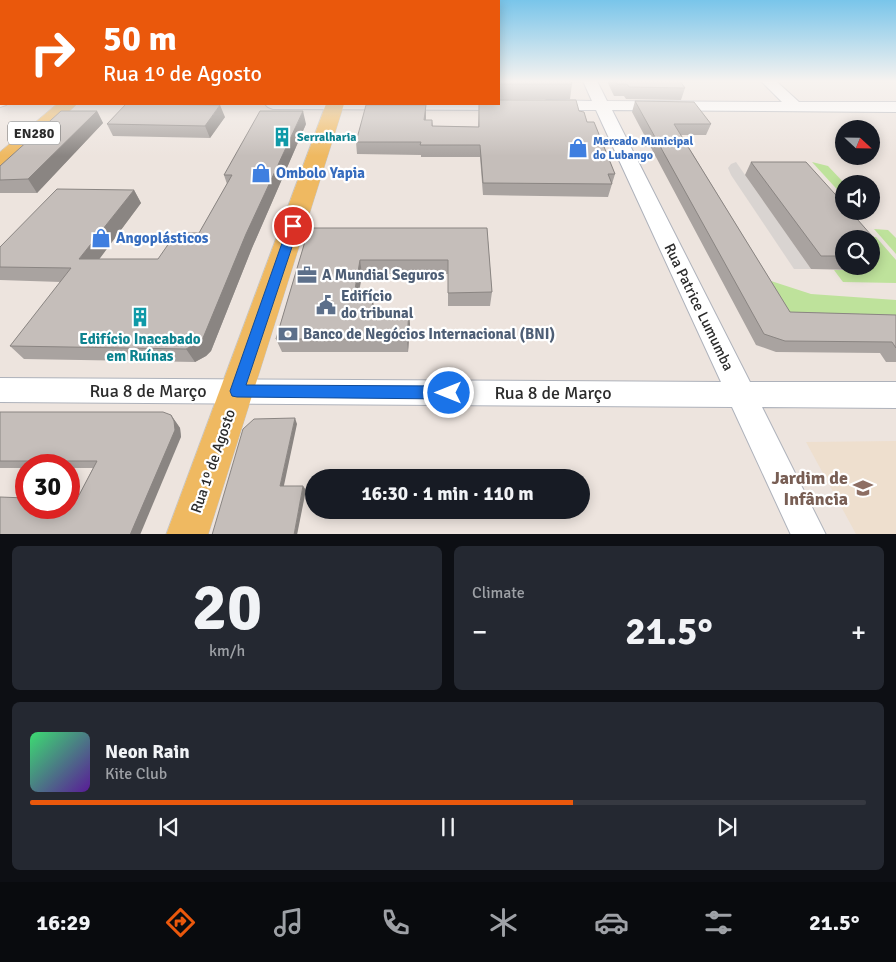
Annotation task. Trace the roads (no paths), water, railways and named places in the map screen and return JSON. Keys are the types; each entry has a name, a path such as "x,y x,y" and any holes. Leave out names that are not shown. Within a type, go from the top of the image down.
{"main road":[{"name":"EN280","path":"0,163 66,106"},
{"name":"Rua 1º de Agosto","path":"188,534 334,106"}],"street":[{"path":"596,106 896,107"},
{"name":"Rua Patrice Lumumba","path":"602,106 809,534"},
{"name":"Rua 8 de Março","path":"0,390 896,395"}],"place":[{"name":"Serralharia","path":"282,137"},
{"name":"Mercado Municipal do Lubango","path":"578,148"},
{"name":"Ombolo Yapia","path":"261,173"},
{"name":"Angoplásticos","path":"101,238"},
{"name":"A Mundial Seguros","path":"307,275"},
{"name":"Edifício do tribunal","path":"326,305"},
{"name":"Edifício Inacabado em Ruínas","path":"140,317"},
{"name":"Banco de Negócios Internacional (BNI)","path":"288,334"},
{"name":"Jardim de Infância","path":"863,488"}]}
